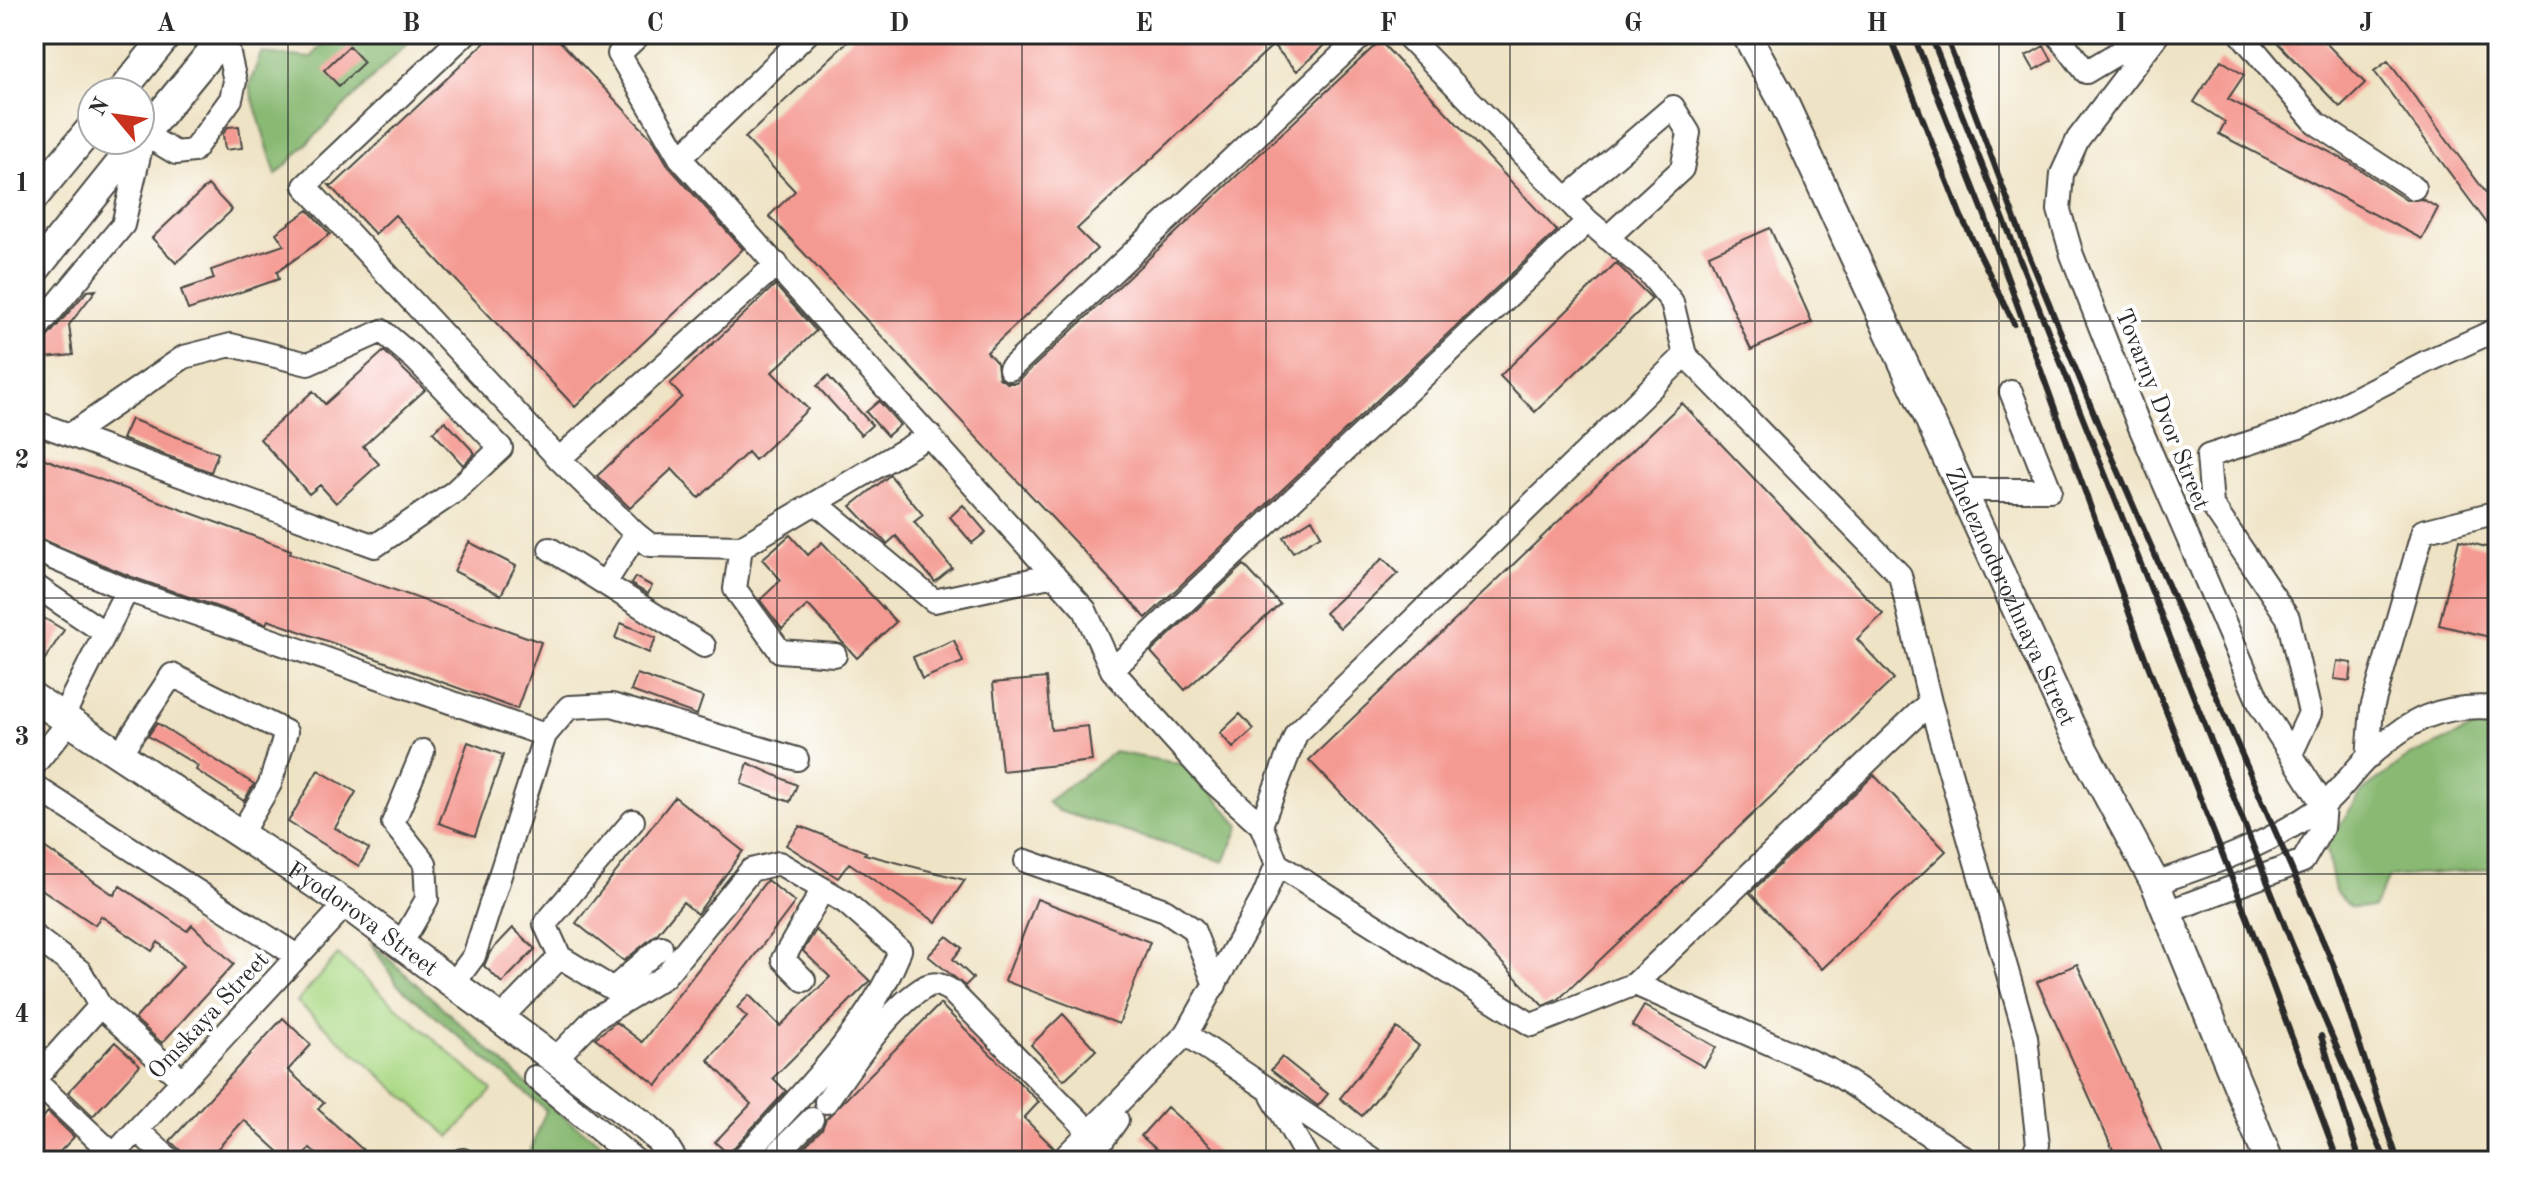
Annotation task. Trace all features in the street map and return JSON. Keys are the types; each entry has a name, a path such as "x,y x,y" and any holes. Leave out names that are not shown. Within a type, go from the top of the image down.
{"main road":[{"path":"134,76 168,34"},
{"name":"Zheleznodorozhnaya Street","path":"1746,34 1783,101 2070,725 2155,883 2269,1161"},
{"path":"156,120 226,35"},
{"path":"34,197 76,146"},
{"path":"34,271 127,156"},
{"name":"Fyodorova Street","path":"34,698 346,904 501,1018 545,1068 647,1128 673,1161"}],"street":[{"path":"465,34 305,186 559,459 636,534 650,545 741,547 930,435"},
{"path":"640,34 619,54 680,158 1085,610 1112,670 1211,780 1261,825 1277,864 1532,1025 1635,984 1930,702"},
{"path":"680,158 807,34"},
{"path":"1010,369 1364,34"},
{"path":"1405,34 1588,221 1648,272 1672,302 1685,355 1900,575 1930,702 2026,1037 2038,1145 2029,1161"},
{"path":"2057,34 2086,72 2133,44 2139,34"},
{"name":"Tovarny Dvor Street","path":"2158,34 2078,139 2062,174 2059,210 2072,255 2136,418 2261,707 2324,806"},
{"path":"2241,34 2316,123 2414,188"},
{"path":"156,144 176,153 193,151 231,99 235,81 226,35"},
{"path":"1566,199 1673,107 1689,133 1682,169 1607,238"},
{"path":"34,332 123,225 137,156"},
{"path":"1112,670 1588,221"},
{"path":"559,459 777,264"},
{"path":"2291,754 2310,713 2288,618 2212,505 2208,456 2299,427 2498,329"},
{"path":"34,422 375,546 454,492 501,448 415,359 382,331 308,364 231,345 184,357 70,435"},
{"path":"1261,825 1296,734 1685,355"},
{"path":"1962,490 2050,490 2011,392"},
{"path":"816,503 934,601 1054,575"},
{"path":"2368,758 2372,708 2423,531 2498,512"},
{"path":"605,583 636,534"},
{"path":"741,547 735,589 780,651 835,655"},
{"path":"550,549 704,646"},
{"path":"34,550 127,590 545,735"},
{"path":"34,585 105,633"},
{"path":"34,765 66,720 127,590"},
{"path":"119,755 172,675 286,732 270,784 240,835"},
{"path":"454,983 474,956 545,735 569,707 612,705 797,759"},
{"path":"2155,883 2283,832 2324,806 2368,758 2433,711 2469,706 2498,708"},
{"path":"401,944 427,899 425,863 393,823 423,751"},
{"path":"34,786 297,956"},
{"path":"2167,912 2303,861 2322,828 2324,806"},
{"path":"633,821 545,924 560,957 613,989 661,947"},
{"path":"1026,861 1165,910 1193,929 1215,985"},
{"path":"636,1161 545,1068 594,1019 664,977 751,870 779,863 845,902 900,950 888,982 811,1083 740,1161"},
{"path":"1061,1161 1186,1034 1263,898 1277,864"},
{"path":"804,980 783,959 823,889"},
{"name":"Omskaya Street","path":"111,1158 346,904"},
{"path":"34,936 80,971 100,1006 183,1081"},
{"path":"501,1018 560,957"},
{"path":"779,1158 819,1111 881,1027 928,985 939,984 950,990 1090,1132"},
{"path":"1635,984 1830,1070 1969,1161"},
{"path":"100,1006 34,1080 111,1158"},
{"path":"1186,1034 1375,1161"},
{"path":"1088,1161 1159,1061"},
{"path":"1270,1092 1309,1161"},
{"path":"137,1130 171,1161"}],"green space":[{"path":"329,34 416,34 276,175 249,86 261,53 311,58"},
{"path":"2478,726 2498,729 2498,852 2492,869 2389,877 2373,908 2350,907 2335,891 2326,845 2362,792 2410,756"},
{"path":"1114,752 1187,765 1240,826 1224,862 1059,811 1047,802"},
{"path":"370,942 562,1116 627,1161 533,1161 528,1157 546,1110 397,984"},
{"path":"338,955 492,1090 450,1137 297,1002"}],"building":[{"path":"494,34 553,34 654,141 669,167 743,249 575,407 395,215 375,234 329,185 334,185"},
{"path":"856,34 1336,34 1297,71 1273,45 1077,229 1097,249 987,352 997,363 999,378 1007,383 1016,383 1380,41 1557,231 1146,618 769,216 795,191 745,138"},
{"path":"2269,34 2317,34 2365,83 2340,107"},
{"path":"349,46 364,62 339,86 324,70"},
{"path":"2044,46 2052,60 2034,70 2026,56"},
{"path":"2221,60 2244,75 2228,99 2347,161 2406,200 2422,199 2438,208 2422,239 2219,134 2225,122 2194,102"},
{"path":"2388,61 2498,209 2498,238 2374,71"},
{"path":"239,126 242,148 225,150 223,134 228,127"},
{"path":"208,185 232,210 176,263 152,238"},
{"path":"308,210 330,234 277,272 279,279 188,310 181,290 214,279 211,270 284,245 276,233"},
{"path":"1770,228 1812,322 1751,350 1709,255"},
{"path":"1616,263 1652,299 1535,412 1500,376"},
{"path":"775,285 816,331 772,372 808,409 755,460 748,452 699,498 672,469 630,508 597,476 682,397 670,384"},
{"path":"96,290 69,325 73,355 45,358 43,342 87,291"},
{"path":"384,351 425,390 363,446 379,464 336,503 320,485 309,494 260,439 313,391 325,404"},
{"path":"828,376 872,425 861,435 817,386"},
{"path":"879,401 900,425 887,436 866,412"},
{"path":"1682,403 1883,614 1857,639 1894,679 1559,999 1543,1006 1309,760"},
{"path":"131,419 218,453 211,472 122,439"},
{"path":"445,421 475,453 463,465 433,432"},
{"path":"34,455 291,550 290,553 541,642 517,709 268,620 266,624 132,577 34,536 34,506 44,479 34,476"},
{"path":"890,475 923,515 914,522 952,568 935,582 896,536 887,544 851,506"},
{"path":"963,505 986,532 972,543 950,517"},
{"path":"1312,519 1321,535 1293,552 1283,537"},
{"path":"790,535 808,555 822,542 896,622 857,658 808,605 782,629 760,600 781,580 762,559"},
{"path":"2459,540 2498,550 2498,639 2439,625"},
{"path":"469,542 516,566 501,595 454,571"},
{"path":"1383,558 1398,573 1340,628 1325,613"},
{"path":"1244,565 1280,604 1185,690 1151,652"},
{"path":"635,577 652,586 648,594 631,584"},
{"path":"34,612 64,630 45,659 34,652"},
{"path":"621,623 656,638 649,653 615,638"},
{"path":"954,640 963,662 922,679 913,657"},
{"path":"2337,661 2352,663 2350,681 2334,679"},
{"path":"637,674 703,697 697,715 631,691"},
{"path":"1046,678 1051,730 1088,726 1092,761 1002,771 993,683"},
{"path":"1240,714 1254,729 1233,748 1220,733"},
{"path":"157,723 254,784 244,801 196,770 198,766 148,736"},
{"path":"468,742 503,755 475,836 439,823"},
{"path":"748,763 797,785 790,802 741,784"},
{"path":"318,770 356,792 335,828 369,849 359,866 288,822"},
{"path":"1874,775 1946,851 1822,969 1750,893"},
{"path":"675,797 743,851 697,914 683,902 658,933 624,961 576,923"},
{"path":"800,826 866,852 864,854 965,880 936,922 849,863 838,878 786,845"},
{"path":"34,840 114,895 120,886 187,931 192,925 234,964 162,1043 135,1019 183,966 158,942 152,951 101,916 95,925 34,884"},
{"path":"767,880 795,902 657,1085 595,1038 616,1022 642,1042"},
{"path":"1037,899 1150,942 1119,1024 1005,981"},
{"path":"513,928 535,949 502,983 484,966 490,952"},
{"path":"816,930 870,981 773,1078 786,1091 728,1154 715,1142 751,1104 708,1060 747,1017 737,1008 749,995 780,1026 830,977 803,951"},
{"path":"947,936 962,948 953,959 973,978 965,986 928,956"},
{"path":"2077,964 2166,1161 2118,1161 2037,982"},
{"path":"940,1004 1039,1102 1024,1118 1054,1148 1047,1161 814,1161 802,1149 822,1129 826,1119"},
{"path":"1644,1006 1716,1047 1704,1067 1632,1026"},
{"path":"1063,1014 1096,1050 1064,1080 1031,1045"},
{"path":"283,1018 311,1045 288,1070 324,1103 318,1109 375,1161 324,1161 310,1148 299,1161 271,1161 279,1152 244,1120 206,1161 185,1161 181,1151 170,1141"},
{"path":"1397,1028 1419,1046 1362,1116 1340,1098"},
{"path":"115,1042 140,1065 93,1116 68,1092"},
{"path":"1282,1057 1328,1094 1318,1106 1271,1070"},
{"path":"1167,1107 1228,1161 1170,1161 1141,1136"},
{"path":"48,1112 74,1137 51,1161 34,1161 34,1127"}],"railway":[{"path":"1889,34 1961,216 2014,324"},
{"path":"1913,34 1985,216 2149,668 2249,922 2338,1161"},
{"path":"1930,34 2292,944 2386,1161"},
{"path":"1945,34 2022,238 2101,431 2333,964 2398,1161"},
{"path":"2321,1036 2360,1161"}]}
